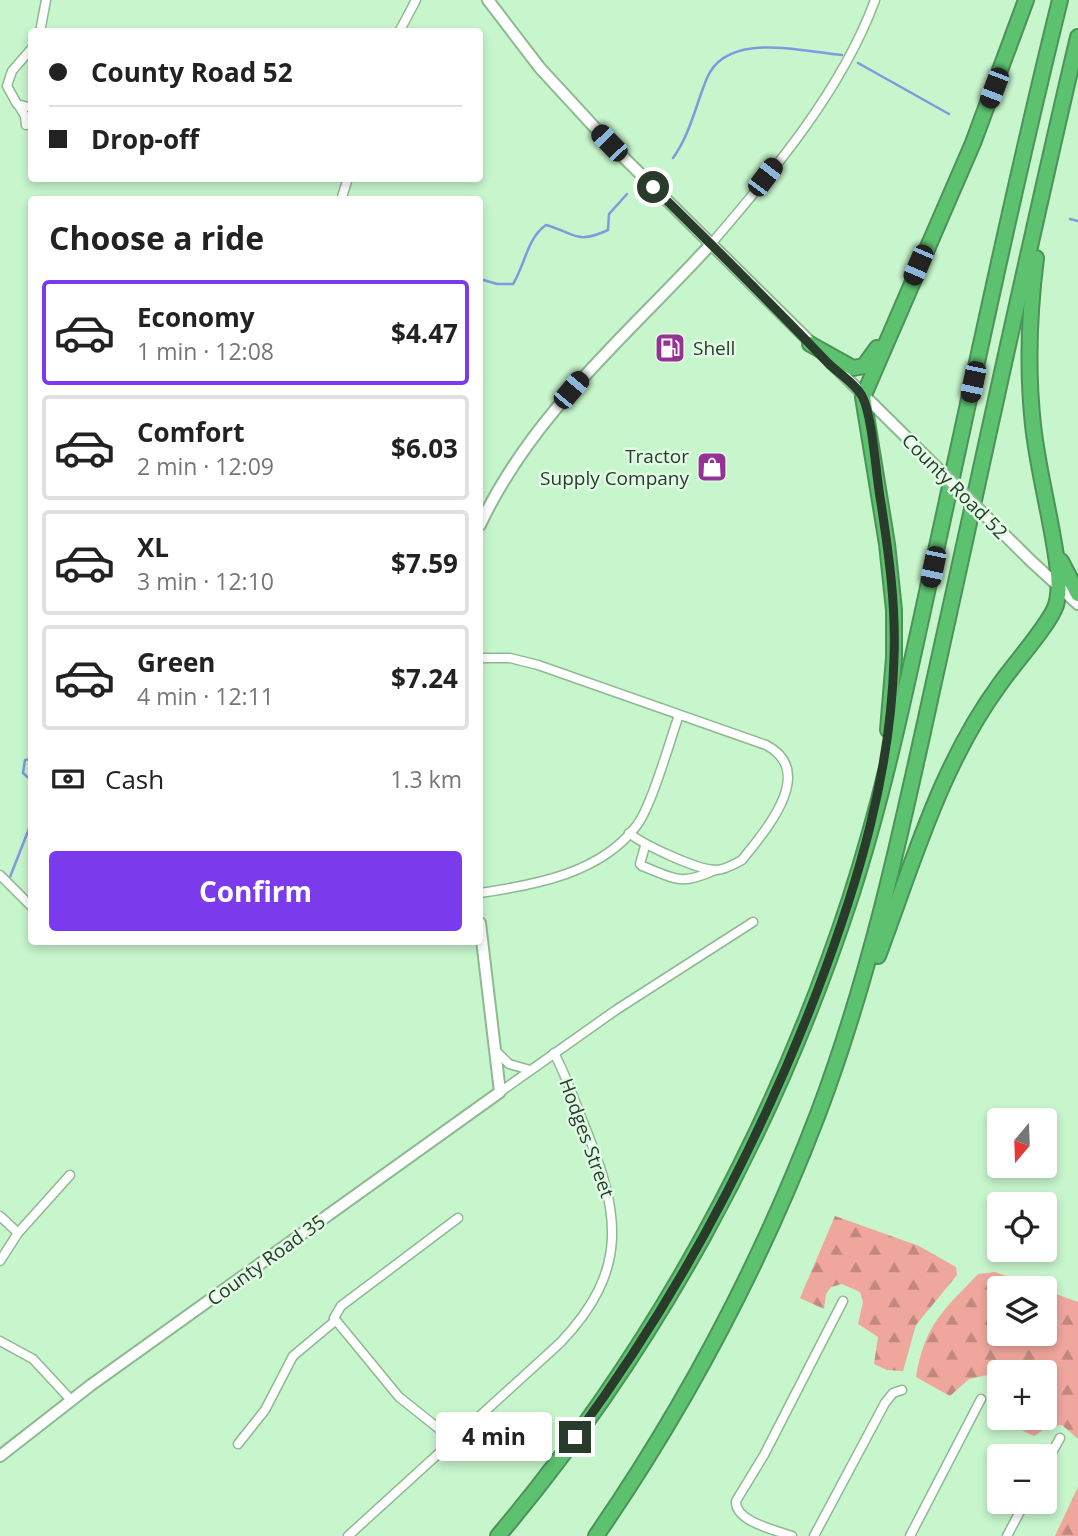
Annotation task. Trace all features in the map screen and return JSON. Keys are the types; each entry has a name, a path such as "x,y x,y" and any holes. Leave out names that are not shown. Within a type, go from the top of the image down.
{"highway":[{"path":"810,344 853,368 863,366 874,355 974,143 1026,0"},
{"path":"498,1536 553,1468 617,1377 712,1220 793,1052 833,950 869,835 903,702 1060,0"},
{"path":"824,1098 855,1007 884,902 1078,37"},
{"path":"596,1536 671,1420 731,1311 781,1205 946,778 986,702 1055,608 1059,586 1055,547 1033,427 1029,364 1033,279 1050,159"},
{"path":"869,835 890,710 894,610 887,544 863,397 911,281"},
{"path":"1055,547 1078,594"}],"street":[{"path":"41,28 46,0"},
{"path":"402,28 416,0"},
{"name":"County Road 52","path":"488,0 540,68 578,110 863,397 1078,604"},
{"path":"483,519 509,471 560,403 596,360 711,244 828,93 855,50 875,0"},
{"path":"26,125 25,116 10,95 8,81 28,54"},
{"path":"18,104 28,107"},
{"path":"483,658 510,658 538,665 773,749 782,758 787,771 787,788 774,819 742,860 690,881 681,880 642,866 640,864 645,846"},
{"path":"483,893 517,888 560,876 604,858 638,824 679,715"},
{"path":"629,833 645,846 715,870"},
{"path":"0,875 28,903"},
{"path":"483,945 500,1092 554,1053 753,922"},
{"path":"495,1050 515,1068 530,1070"},
{"name":"Hodges Street","path":"348,1536 571,1332 592,1302 607,1269 612,1234 607,1185 554,1053"},
{"name":"County Road 35","path":"0,1456 71,1400 500,1092"},
{"path":"0,1261 18,1233 70,1175"},
{"path":"0,1216 18,1233"},
{"path":"453,1440 399,1397 335,1321 334,1316 341,1306 458,1218"},
{"path":"792,1536 742,1516 736,1502 764,1455 843,1301"},
{"path":"238,1444 265,1410 293,1356 335,1321"},
{"path":"0,1341 33,1359 71,1400"},
{"path":"814,1536 832,1508 885,1403 893,1393 902,1390"},
{"path":"910,1536 981,1399"},
{"path":"1057,1444 1060,1438"},
{"path":"1007,1536 1019,1514"}],"green space":[{"path":"835,1216 919,1246 956,1267 957,1275 916,1325 903,1371 887,1370 874,1364 878,1337 858,1324 863,1302 860,1292 842,1284 831,1287 826,1294 824,1309 800,1298"},
{"path":"995,1272 1006,1276 987,1276 987,1346 1057,1346 1057,1294 1078,1302 1078,1439 1062,1425 1057,1425 1057,1360 987,1360 987,1375 969,1379 950,1396 916,1377 930,1331 955,1298 978,1274"},
{"path":"1021,1430 1043,1430 1034,1436"},
{"path":"1078,1487 1078,1536 1055,1536"}],"waterway":[{"path":"673,158 688,129 707,78 717,63 731,54 767,47 842,55"},
{"path":"858,63 949,114"},
{"path":"483,280 497,284 513,284 530,244 546,225 582,237 608,230 609,214 627,194"},
{"path":"1070,219 1078,221"},
{"path":"28,760 25,760 23,773 28,777"},
{"path":"10,877 28,831"}],"place":[{"name":"Shell","path":"670,348"},
{"name":"Tractor Supply Company","path":"712,467"}],"route":[{"path":"575,1437 654,1320 706,1232 793,1052 833,950 869,835 888,734 893,680 894,610 890,566 863,397 653,187"}]}
